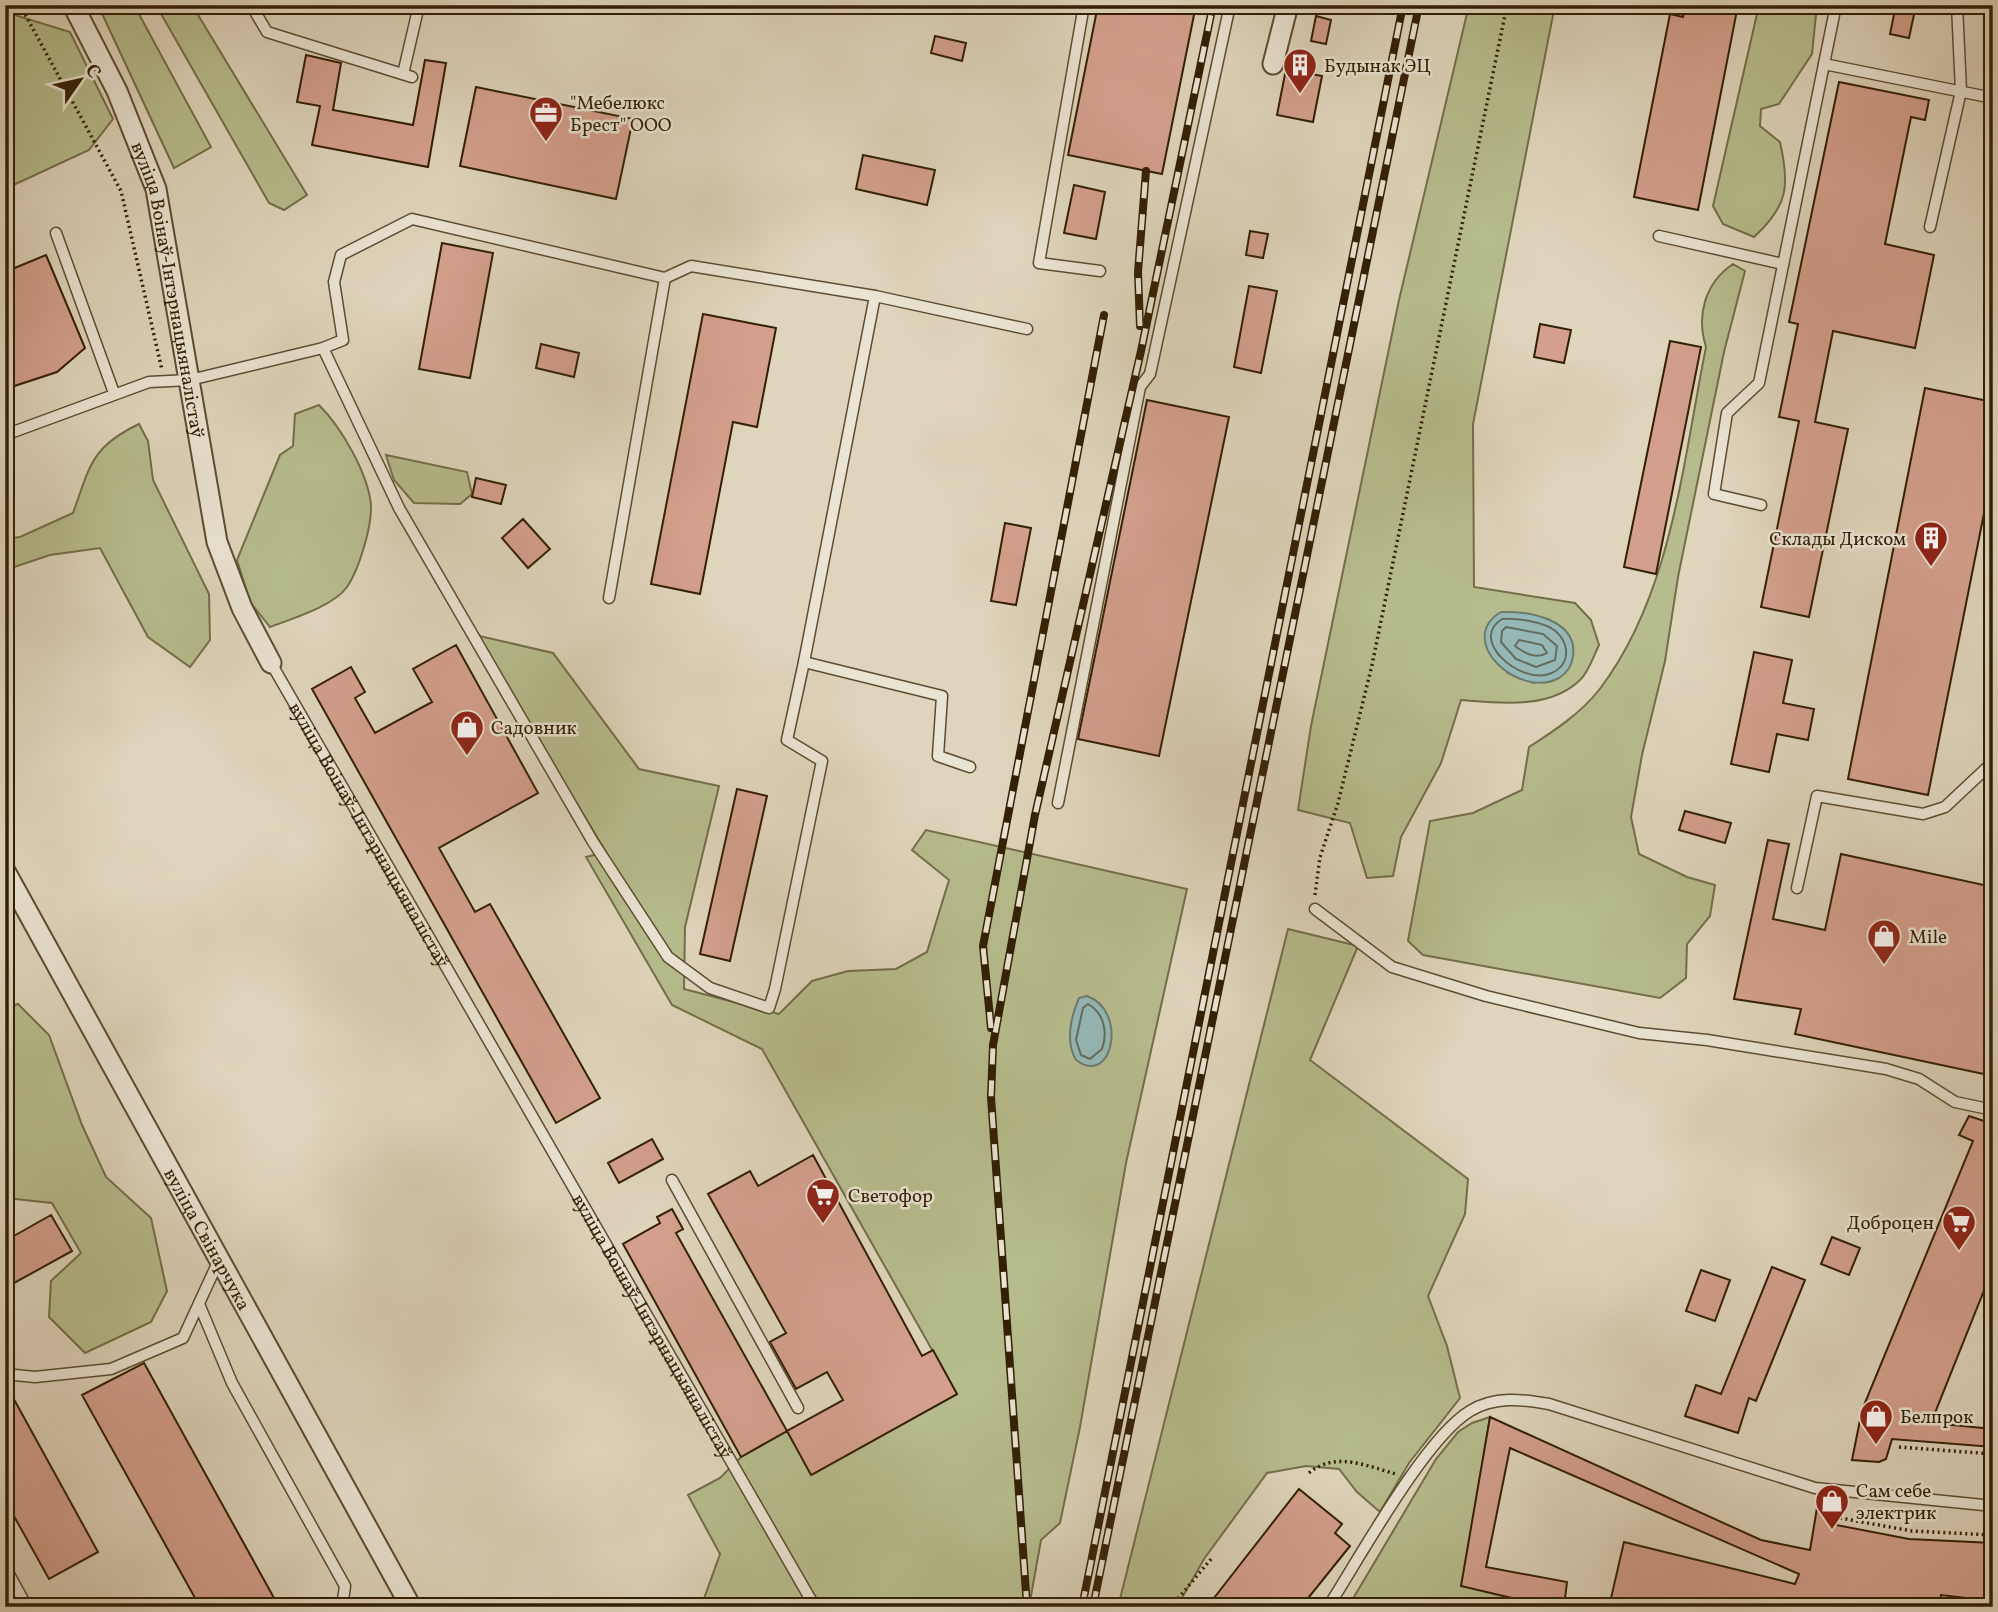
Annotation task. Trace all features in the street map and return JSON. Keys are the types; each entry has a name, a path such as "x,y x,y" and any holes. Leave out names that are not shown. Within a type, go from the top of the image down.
{"street":[{"name":"вуліца Воінаў-Інтэрнацыяналістаў","path":"73,5 117,91 156,189 217,542 242,608 271,663"},
{"path":"1273,64 1288,5"},
{"name":"вуліца Свінарчука","path":"5,871 411,1607"}],"lane":[{"path":"251,5 267,32 407,76 419,5"},
{"path":"1084,5 1039,262 1100,271"},
{"path":"1058,803 1140,387 1150,374 1230,5"},
{"path":"1761,505 1714,494 1727,413 1759,383 1836,5"},
{"path":"1930,227 1961,91 1957,5"},
{"path":"1824,64 1993,97"},
{"path":"5,435 114,393 164,379 191,380 323,348 343,340 334,282 341,255 412,219 665,278 691,266 875,296 1027,329"},
{"path":"56,233 114,393"},
{"path":"1659,236 1783,264"},
{"path":"609,597 665,278"},
{"path":"323,348 406,520 593,842 668,957 710,988 769,1008 822,761 787,740 875,296"},
{"path":"804,662 942,696 938,756 971,767"},
{"name":"вуліца Воінаў-Інтэрнацыяналістаў","path":"271,663 815,1607"},
{"path":"1797,888 1817,796 1923,814 1945,807 1993,762"},
{"path":"1315,909 1392,967 1486,996 1639,1032 1707,1040 1886,1069 1919,1079 1955,1102 1993,1110"},
{"path":"672,1180 798,1408"},
{"path":"5,1374 35,1377 111,1369 183,1338 219,1259"},
{"path":"199,1304 232,1383 345,1586 342,1607"},
{"path":"1328,1607 1411,1479 1451,1426 1471,1410 1493,1402 1520,1399 1549,1404 1815,1489 1993,1506"},
{"path":"5,1567 27,1607"}],"path":[{"path":"20,5 121,191 164,379"},
{"path":"1315,909 1315,887 1320,857 1338,803 1372,665 1507,5"},
{"path":"1899,1447 1993,1454"},
{"path":"1309,1473 1320,1464 1337,1460 1411,1479"},
{"path":"1840,1518 1912,1531 1993,1535"},
{"path":"1171,1607 1211,1559"}],"green space":[{"path":"98,5 134,5 211,147 174,168"},
{"path":"156,5 192,5 307,195 284,210 269,203"},
{"path":"1469,5 1555,5 1473,424 1474,587 1575,603 1591,620 1599,645 1581,679 1555,696 1508,703 1461,700 1441,763 1401,837 1393,876 1367,878 1350,823 1298,810 1311,726 1399,300","holes":["1548,619 1565,630 1534,683 1508,673"]},
{"path":"1759,5 1817,5 1812,54 1779,104 1761,109 1760,126 1780,142 1785,183 1780,205 1754,237 1723,224 1713,206"},
{"path":"5,12 70,32 113,119 89,150 5,189"},
{"path":"1733,264 1745,271 1724,352 1678,577 1665,661 1642,755 1631,817 1639,854 1687,877 1715,885 1710,916 1687,944 1686,978 1660,998 1423,955 1408,941 1430,821 1473,813 1522,790 1529,747 1576,714 1599,690 1624,653 1643,612 1659,570 1681,481 1706,347 1702,323 1705,301 1716,280"},
{"path":"319,405 344,438 365,479 371,505 367,536 356,570 341,594 312,611 270,627 250,602 237,560 280,455 293,446 295,414"},
{"path":"139,424 148,441 153,480 209,594 210,640 190,667 148,637 100,548 50,555 5,570 5,539 20,537 73,513 94,460 111,441"},
{"path":"386,455 467,472 472,494 460,504 414,503 394,480"},
{"path":"475,635 553,653 639,769 719,786 685,927 684,989 779,1014 812,981 848,971 896,969 927,952 949,880 912,850 926,830 1187,889 1126,1163 1080,1427 1060,1523 1041,1540 1029,1607 701,1607 720,1554 688,1495 720,1478 741,1457 787,1431 812,1475 957,1394 762,1049 672,1005 586,857 606,852"},
{"path":"1288,929 1358,946 1310,1060 1468,1179 1465,1214 1428,1296 1447,1346 1460,1398 1409,1463 1380,1512 1357,1492 1339,1469 1306,1466 1267,1473 1204,1559 1177,1607 1118,1607"},
{"path":"18,1004 49,1035 82,1125 106,1177 151,1218 167,1291 151,1322 85,1353 49,1317 51,1281 81,1253 52,1203 15,1199 5,1205 5,1008"},
{"path":"1490,1417 1462,1585 1537,1604 1536,1607 1348,1607 1436,1459 1458,1432 1472,1423"}],"water":[{"path":"1501,612 1537,616 1560,626 1568,633 1573,656 1567,671 1559,678 1543,683 1526,681 1497,664 1488,651 1485,637 1488,624"},
{"path":"1087,996 1100,1004 1108,1016 1111,1030 1111,1044 1107,1056 1099,1064 1089,1066 1076,1060 1070,1037 1079,998"}],"building":[{"path":"1098,5 1196,5 1162,174 1068,155"},
{"path":"1685,5 1738,5 1698,210 1634,197 1670,14 1683,17"},
{"path":"1896,5 1916,5 1909,38 1890,34"},
{"path":"1316,16 1331,20 1326,44 1311,41"},
{"path":"935,36 966,43 962,61 931,53"},
{"path":"306,55 341,63 333,110 413,125 425,60 446,63 428,167 312,145 320,106 297,102"},
{"name":"Будынак ЭЦ","path":"1286,69 1322,76 1313,122 1277,115"},
{"path":"1839,82 1929,100 1925,120 1911,117 1885,244 1934,255 1915,348 1833,331 1815,422 1848,429 1809,617 1761,607 1799,421 1779,417 1798,324 1789,322"},
{"name":"\"Мебелюкс Брест\" ООО","path":"476,87 633,119 616,199 460,166"},
{"path":"863,155 935,170 927,205 856,189"},
{"path":"1074,185 1105,192 1096,239 1064,233"},
{"path":"1250,231 1268,234 1263,258 1246,255"},
{"path":"442,243 493,253 470,378 419,369"},
{"path":"46,255 85,348 57,372 5,389 5,272"},
{"path":"1249,286 1277,291 1261,373 1234,367"},
{"path":"703,314 776,328 757,427 733,422 700,594 651,584"},
{"path":"1540,324 1571,330 1564,363 1534,357"},
{"path":"1670,341 1701,347 1656,574 1624,567"},
{"path":"541,344 579,353 574,377 536,368"},
{"name":"Склады Диском","path":"1925,388 1993,402 1993,468 1928,795 1848,779"},
{"path":"1147,400 1229,417 1159,756 1078,739"},
{"path":"476,478 506,485 501,504 472,497"},
{"path":"523,519 550,549 528,568 502,538"},
{"path":"1005,523 1031,528 1016,605 991,601"},
{"path":"456,645 538,793 439,848 475,912 490,904 600,1098 556,1123 312,689 351,667 365,692 355,698 375,733 432,702 413,669"},
{"path":"1754,652 1792,660 1783,703 1814,709 1808,740 1777,734 1769,772 1731,764"},
{"path":"737,789 767,796 730,961 700,954"},
{"path":"1685,811 1731,823 1725,843 1679,830"},
{"name":"Mile","path":"1768,840 1789,844 1773,919 1825,930 1841,854 1993,887 1993,1076 1795,1034 1801,1009 1734,999"},
{"path":"1969,1116 1993,1124 1993,1268 1931,1423 1993,1429 1993,1447 1892,1439 1886,1459 1879,1462 1852,1460 1862,1410 1973,1141 1959,1135"},
{"path":"652,1139 663,1159 619,1183 608,1163"},
{"path":"813,1155 922,1356 933,1350 957,1394 811,1475 787,1431 843,1400 827,1372 796,1389 770,1342 786,1333 708,1194 750,1171 758,1186"},
{"path":"672,1209 683,1229 676,1233 787,1431 741,1457 623,1244 660,1223 657,1217"},
{"path":"51,1215 72,1251 5,1288 5,1241"},
{"path":"1832,1237 1860,1248 1849,1275 1821,1264"},
{"path":"1772,1267 1805,1280 1756,1401 1749,1398 1738,1433 1685,1416 1696,1385 1721,1394"},
{"path":"1701,1270 1730,1280 1715,1321 1686,1311"},
{"path":"144,1363 279,1607 200,1607 82,1395"},
{"path":"5,1383 98,1552 49,1579 5,1500"},
{"path":"1490,1417 1761,1540 1810,1550 1817,1508 1833,1511 1831,1524 1909,1539 1993,1543 1993,1601 1941,1595 1940,1607 1738,1607 1707,1599 1707,1607 1609,1607 1624,1542 1795,1584 1799,1574 1510,1448 1486,1567 1567,1582 1564,1607 1536,1607 1537,1604 1461,1586"},
{"path":"1299,1489 1342,1524 1335,1533 1350,1546 1301,1607 1207,1607"}],"railway":[{"path":"1027,1607 991,1097 993,1045 1035,815 1141,351 1213,5"},
{"path":"1082,1607 1403,5"},
{"path":"1093,1607 1419,5"},
{"path":"1140,326 1138,272 1146,171"},
{"path":"991,1028 983,946 1104,315"}],"place":[{"name":"Будынак ЭЦ","path":"1300,95"},
{"name":"\"Мебелюкс Брест\" ООО","path":"546,143"},
{"name":"Склады Диском","path":"1931,568"},
{"name":"Садовник","path":"467,757"},
{"name":"Mile","path":"1884,966"},
{"name":"Светофор","path":"823,1225"},
{"name":"Доброцен","path":"1959,1252"},
{"name":"Белпрок","path":"1876,1446"},
{"name":"Сам себе электрик","path":"1832,1531"}]}
